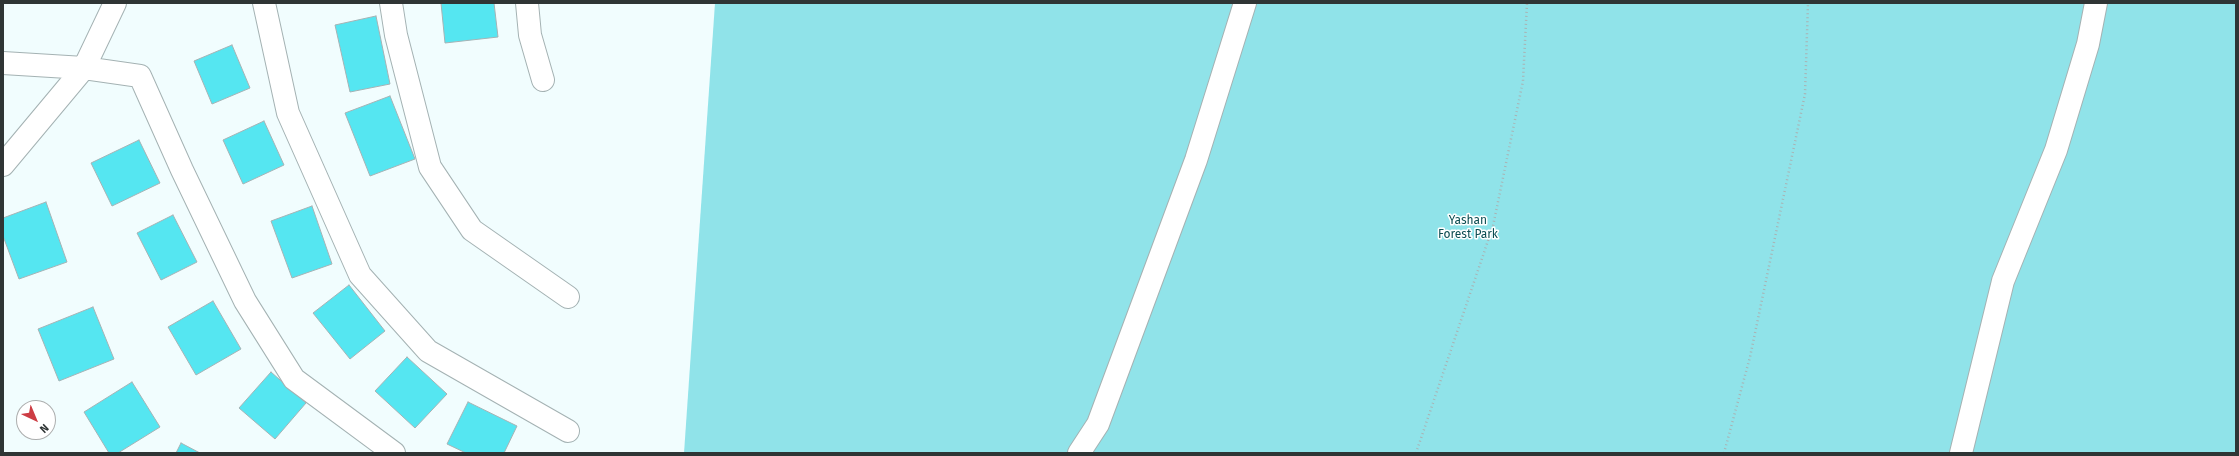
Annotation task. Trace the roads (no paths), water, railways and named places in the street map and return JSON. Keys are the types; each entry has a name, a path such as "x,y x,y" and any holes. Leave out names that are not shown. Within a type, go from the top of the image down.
{"street":[{"path":"3,165 84,68 115,3"},
{"path":"264,3 288,113 360,275 428,351 568,431"},
{"path":"391,3 396,35 430,167 472,230 568,297"},
{"path":"527,3 530,35 543,80"},
{"path":"1079,453 1098,424 1196,160 1245,3"},
{"path":"1961,453 2003,281 2056,150 2088,44 2096,3"},
{"path":"3,63 84,68 140,76 182,170 245,301 294,379 394,453"}],"park label":[{"name":"Yashan Forest Park","path":"1468,228"}]}
